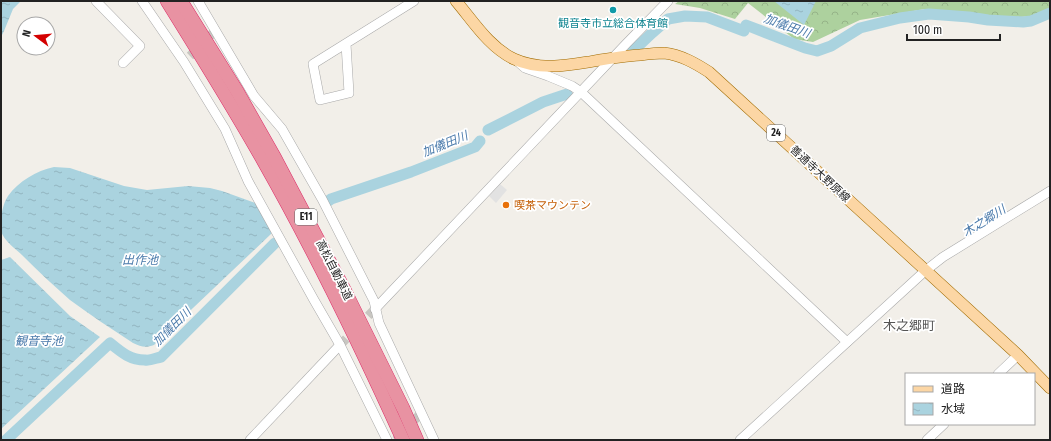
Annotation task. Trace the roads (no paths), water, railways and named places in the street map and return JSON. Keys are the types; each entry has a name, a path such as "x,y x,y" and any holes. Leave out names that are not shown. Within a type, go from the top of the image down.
{"highway":[{"name":"高松自動車道","path":"167,1 264,162 334,292 403,440"},
{"name":"高松自動車道","path":"181,1 237,91 275,158 344,289 403,408 417,440"}],"main road":[{"name":"善通寺大野原線","path":"456,1 494,45 514,59 531,65 565,66 612,58 664,53 679,56 694,62 709,72 1018,355 1050,388"}],"street":[{"path":"96,1 140,46 123,63"},
{"path":"142,1 187,59 226,129 248,181 340,345 387,440"},
{"path":"198,1 214,31 254,96 282,129 322,199 374,301 379,323 434,440"},
{"path":"346,44 349,93 320,100 314,64 414,1"},
{"path":"375,309 612,58 668,1"},
{"path":"514,59 525,68 572,86 581,92 846,342"},
{"path":"740,440 925,270 943,257 1050,191"},
{"path":"250,440 340,345"},
{"path":"999,373 1018,355"},
{"path":"927,440 943,425"}],"water":[{"path":"1,1 21,1 13,9 1,37"},
{"path":"774,1 816,1 804,25"},
{"name":"出作池","path":"54,167 70,168 124,186 147,190 188,186 210,188 222,191 258,204 272,231 271,234 154,345 148,347 141,346 133,343 70,300 10,245 1,231 1,217 4,204 12,191 28,177"},
{"name":"観音寺池","path":"10,257 70,316 100,337 1,429 1,260"}],"waterway":[{"name":"加儀田川","path":"746,25 805,48 817,51 831,46 860,28 900,18 929,14 1023,22 1031,21 1050,13"},
{"name":"加儀田川","path":"633,51 668,19 685,16 707,17 744,31"},
{"name":"加儀田川","path":"488,130 543,102 567,94"},
{"name":"加儀田川","path":"327,202 331,199 411,172 475,147 480,141"},
{"name":"加儀田川","path":"6,440 110,343 135,359 149,360 161,357 275,243"}],"tunnel":[{"path":"190,56 213,33"},
{"path":"340,345 375,309"},
{"path":"396,440 421,413"}],"place":[{"name":"観音寺市立総合体育館","path":"613,10"},
{"name":"喫茶マウンテン","path":"506,205"}],"district":[{"name":"木之郷町","path":"909,325"}],"water label":[{"name":"木之郷川","path":"984,221"}]}
